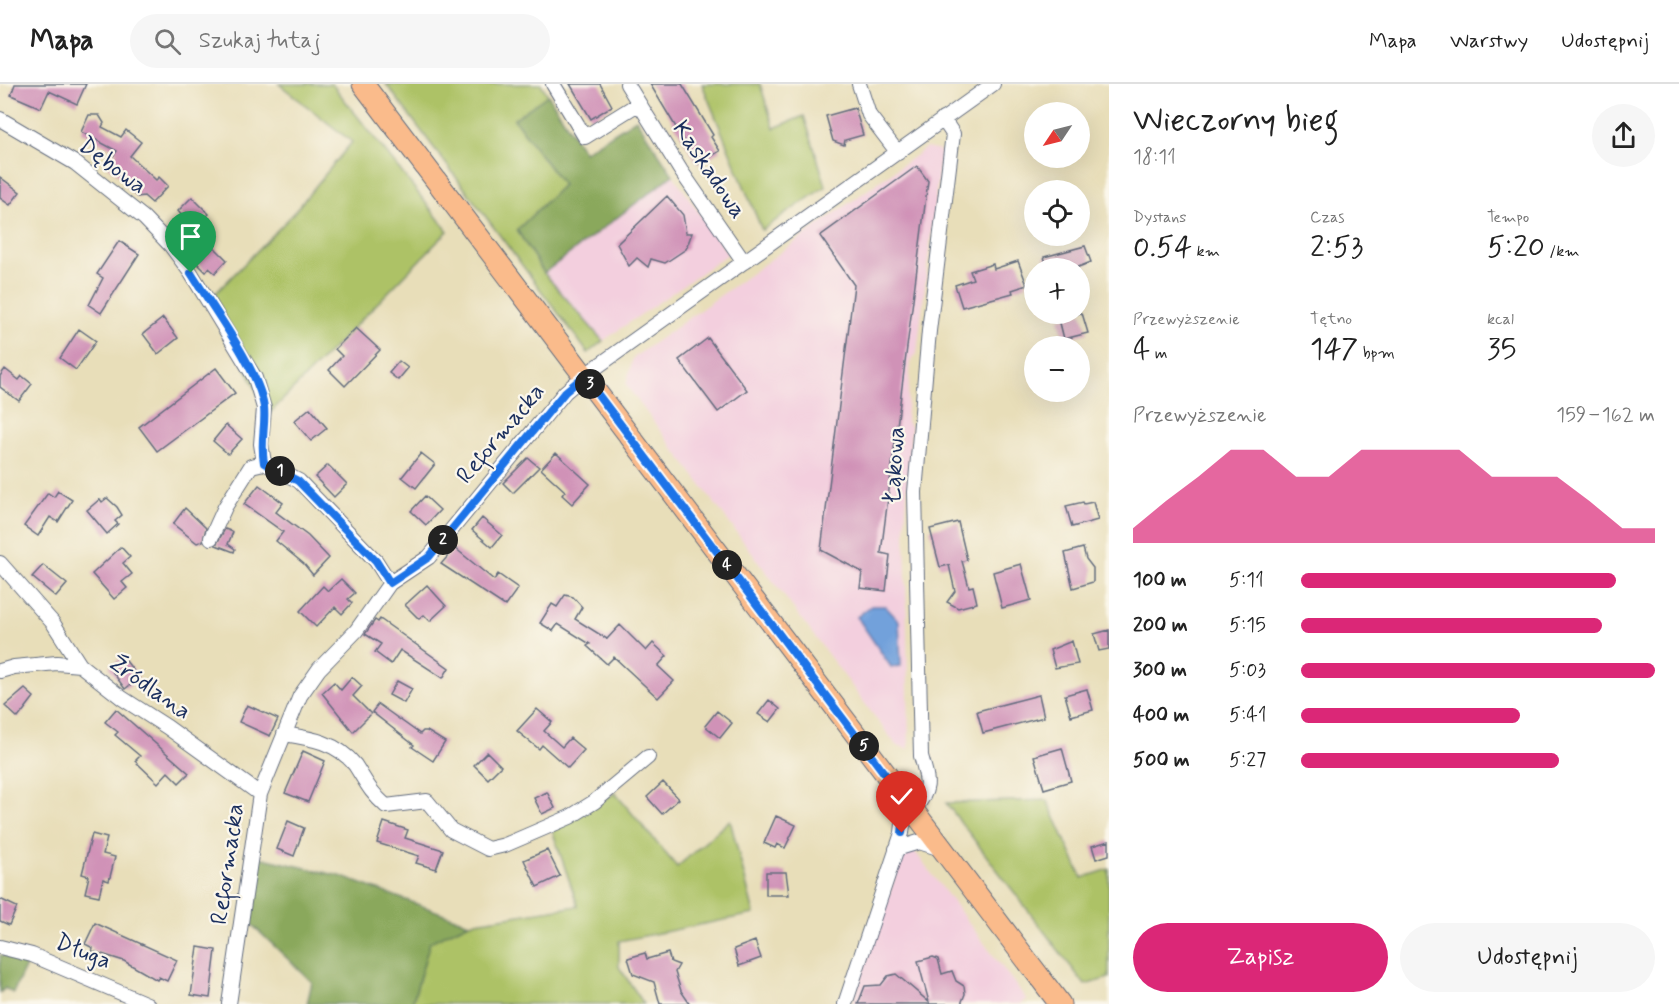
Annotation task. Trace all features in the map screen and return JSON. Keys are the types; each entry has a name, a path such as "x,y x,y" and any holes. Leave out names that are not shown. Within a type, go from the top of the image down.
{"main road":[{"path":"363,84 1060,1004"}],"street":[{"path":"553,84 585,137 638,104"},
{"name":"Kaskadowa","path":"627,84 744,262"},
{"path":"859,84 869,115 898,153"},
{"name":"Reformacka","path":"229,1004 260,794 300,696 319,669 356,631 390,583 429,557 565,392 584,376 993,84"},
{"name":"Dębowa","path":"0,119 75,163 144,218 171,246 191,273 255,378 264,408 261,444 264,463"},
{"name":"Łąkowa","path":"913,811 927,794 928,784 921,756 915,492 929,331 953,134 943,119"},
{"path":"211,538 225,507 251,466 264,463 298,481 376,561 390,583"},
{"path":"0,563 53,623 80,665"},
{"name":"Źródlana","path":"0,671 14,667 57,663 80,665 122,698 168,727 260,794"},
{"path":"284,734 315,738 339,749 354,765 370,792 386,806 427,801 451,830 488,849 505,845 570,817 594,802 648,757"},
{"path":"845,1004 896,849 904,816 900,794"},
{"path":"896,849 919,842 941,849"},
{"name":"Długa","path":"0,947 32,955 147,1004"}],"shaded area":[{"path":"926,148 941,151 917,353 911,361 906,420 911,428 905,526 909,749 896,745 626,385 633,358"},
{"path":"673,175 728,254 603,341 544,273"},
{"path":"913,849 1027,1000 1020,1004 852,1004 901,859"}],"green space":[{"path":"279,84 332,84 448,231 268,415 212,297 290,217 352,142"},
{"path":"386,84 541,84 548,95 514,119 563,185 517,230 544,273 603,341 588,353"},
{"path":"702,84 760,84 774,128 804,116 826,186 762,230"},
{"path":"548,95 584,152 636,119 673,175 544,273 517,230 563,185 514,119"},
{"path":"615,793 677,867 730,820 754,914 619,941 619,967 644,1004 412,1004 430,941 469,923 578,906 552,830"},
{"path":"1047,800 1082,878 1109,869 1109,978 1085,985 946,803"},
{"path":"259,857 340,876 469,923 430,942 412,1004 307,1004 312,982 248,921"},
{"path":"0,955 28,961 13,993 5,988 0,993"}],"water":[{"path":"871,606 885,606 899,621 901,666 891,667 857,617"}],"building":[{"path":"15,84 86,84 77,104 49,91 41,108 11,95"},
{"path":"570,84 600,84 612,106 591,119"},
{"path":"650,84 682,84 713,135 711,137 720,151 698,164"},
{"path":"855,108 863,135 845,140 844,145 833,141 826,116"},
{"path":"89,115 99,115 104,123 102,127 121,137 126,130 141,142 130,156 156,180 159,177 168,186 152,203 144,196 137,197 125,185 123,178 106,165 117,151 81,132"},
{"path":"917,166 928,181 881,553 890,555 886,591 860,588 862,572 821,550 854,285 820,236"},
{"path":"0,177 20,192 10,205 0,198"},
{"path":"667,196 683,215 686,233 692,233 686,249 665,263 651,259 648,267 637,258 629,266 617,244"},
{"path":"192,197 209,214 190,233 180,223 184,218 178,211"},
{"path":"119,241 139,254 101,313 89,305 103,278 97,274"},
{"path":"213,246 227,260 215,273 209,268 206,272 197,263"},
{"path":"1085,246 1090,258 1044,258"},
{"path":"1018,261 1024,277 1024,286 1012,290 1013,293 962,307 955,285 973,279 970,271 993,264 994,269"},
{"path":"163,318 178,338 158,354 143,334"},
{"path":"1060,324 1085,324 1088,333 1063,336"},
{"path":"356,328 380,350 345,386 329,370 342,356 335,349"},
{"path":"79,329 96,341 76,370 60,358"},
{"path":"708,338 747,390 718,412 679,360"},
{"path":"399,361 408,368 398,380 389,373"},
{"path":"216,368 235,393 157,451 139,427"},
{"path":"5,369 19,380 22,376 32,384 19,401 0,387 0,376"},
{"path":"310,408 327,428 311,441 294,421"},
{"path":"226,425 242,439 228,454 213,441"},
{"path":"421,453 435,464 416,488 402,477"},
{"path":"556,453 590,484 572,504 562,495 565,491 541,469"},
{"path":"528,458 539,467 513,493 503,483"},
{"path":"328,465 347,484 334,497 315,477"},
{"path":"259,485 283,503 276,512 308,536 329,558 313,575 304,564 276,541 283,532 244,504"},
{"path":"58,491 72,500 58,522 50,517 38,536 24,526 48,493 54,497"},
{"path":"425,496 440,510 426,525 411,511"},
{"path":"107,498 122,515 115,521 118,524 107,534 87,510 100,499 102,502"},
{"path":"1083,502 1084,504 1093,502 1098,520 1072,527 1066,506"},
{"path":"185,508 206,528 203,541 197,543 173,524"},
{"path":"482,518 502,535 492,547 472,530"},
{"path":"958,522 967,560 962,561 969,587 973,586 977,603 958,608 947,602 955,591 949,565 940,567 930,529"},
{"path":"225,529 233,532 228,544 235,549 234,552 216,545"},
{"path":"121,547 130,557 123,563 132,574 122,582 127,588 114,599 92,574"},
{"path":"455,548 494,580 498,574 518,588 505,606 441,564"},
{"path":"1083,548 1086,559 1093,568 1093,582 1073,588 1065,553"},
{"path":"1021,564 1031,600 1002,608 993,572"},
{"path":"43,565 67,584 56,597 32,577"},
{"path":"341,579 355,593 348,599 352,603 342,614 335,607 316,627 300,611 323,586 328,591"},
{"path":"427,585 446,606 430,621 424,615 419,619 405,605"},
{"path":"565,595 573,597 582,607 575,619 607,639 620,625 646,651 653,643 667,656 658,666 674,681 658,698 614,657 607,664 587,646 590,644 558,624 553,631 540,623 552,604 557,607"},
{"path":"380,619 449,668 443,678 400,650 391,664 375,652 381,644 365,634 375,620 378,622"},
{"path":"1109,630 1109,649 1099,651 1094,634"},
{"path":"1072,641 1078,664 1055,668 1050,650"},
{"path":"123,657 139,678 125,689 109,667"},
{"path":"352,677 362,686 353,696 371,714 353,732 322,693 334,682 341,690"},
{"path":"397,681 412,689 404,703 389,695"},
{"path":"25,689 34,697 18,718 5,706"},
{"path":"1087,689 1093,710 1071,716 1065,695"},
{"path":"1039,695 1044,717 983,733 977,711"},
{"path":"769,700 780,709 770,722 758,714"},
{"path":"378,704 420,734 427,731 445,742 433,761 412,747 414,745 372,712"},
{"path":"247,705 278,719 270,736 239,722"},
{"path":"116,709 189,773 179,783 168,772 158,783 135,761 140,756 115,735 118,732 105,722"},
{"path":"537,709 552,722 544,731 562,747 570,738 584,750 568,768 542,745 539,749 517,731"},
{"path":"717,711 732,723 720,738 705,726"},
{"path":"1062,748 1071,781 1044,789 1034,756"},
{"path":"303,751 325,761 308,802 285,793"},
{"path":"487,752 501,766 488,779 474,765"},
{"path":"663,782 679,799 662,814 647,797"},
{"path":"547,792 555,808 542,814 534,798"},
{"path":"776,816 796,825 785,848 777,844 775,848 764,843"},
{"path":"288,821 304,828 294,856 277,849"},
{"path":"384,822 408,830 405,838 443,850 436,869 416,863 419,856 377,843"},
{"path":"92,834 107,838 103,854 115,857 109,881 103,879 99,896 85,893 89,876 82,874"},
{"path":"1109,841 1109,855 1096,859 1092,846"},
{"path":"547,850 560,876 537,887 524,860"},
{"path":"766,872 786,872 789,895 766,895"},
{"path":"0,899 17,907 9,925 0,921"},
{"path":"95,923 177,960 167,981 159,977 157,980 124,961 92,951 93,948 85,944"},
{"path":"755,941 761,958 739,966 734,949"},
{"path":"198,947 216,950 210,998 191,995"},
{"path":"645,953 647,959 668,953 671,962 679,965 675,972 681,991 690,1004 660,1004 654,982 633,974 628,958"},
{"path":"933,957 938,959 942,974 952,971 956,981 964,986 965,994 961,1004 858,1004 865,986 881,985 888,976 896,974 929,1002 918,961"}],"route":[{"path":"191,273 255,378 264,408 261,444 264,463 298,481 376,561 390,583 429,557 565,392 584,376 900,794 904,816 902,833"}]}
